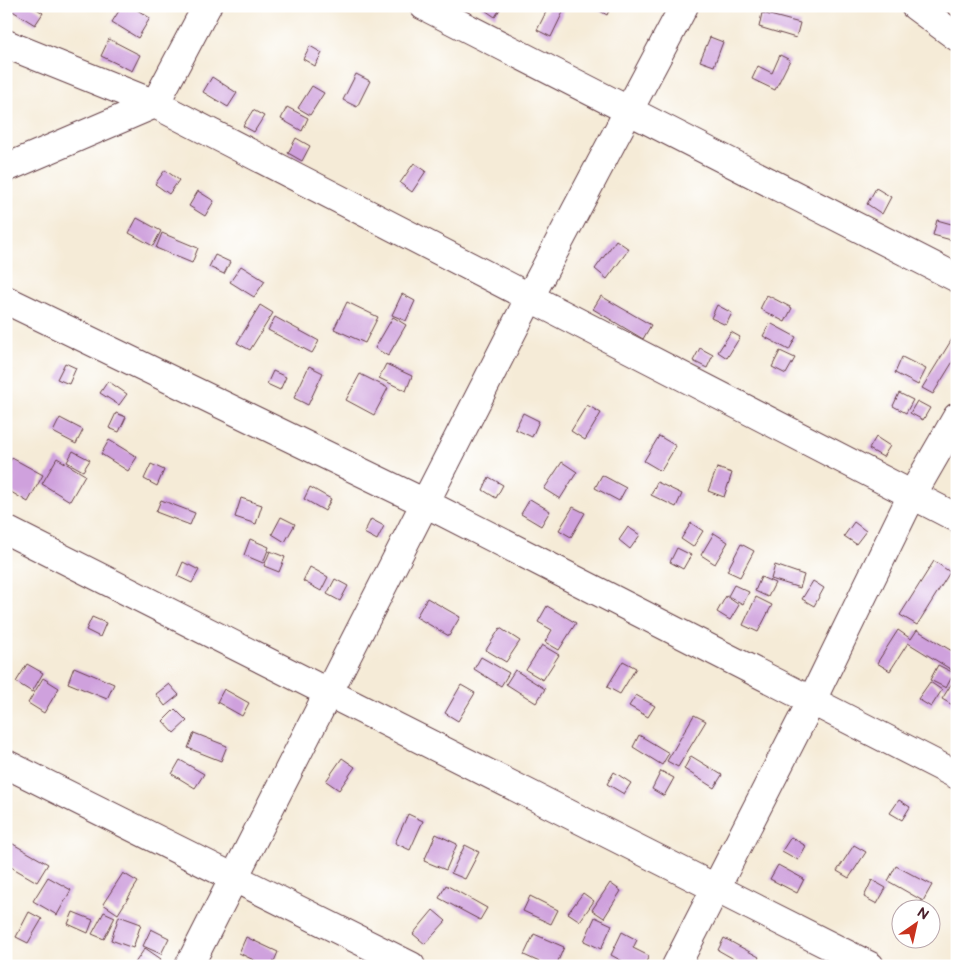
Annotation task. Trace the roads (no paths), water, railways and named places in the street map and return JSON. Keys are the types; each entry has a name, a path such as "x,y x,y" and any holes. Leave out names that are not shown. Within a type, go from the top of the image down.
{"street":[{"path":"6,168 156,104 207,6"},
{"path":"424,6 957,278"},
{"path":"189,966 530,297 684,6"},
{"path":"915,6 957,37"},
{"path":"6,44 156,104 957,518"},
{"path":"6,300 424,503 957,776"},
{"path":"676,966 811,702 912,495 957,416"},
{"path":"6,530 870,966"},
{"path":"6,764 411,966"}]}
